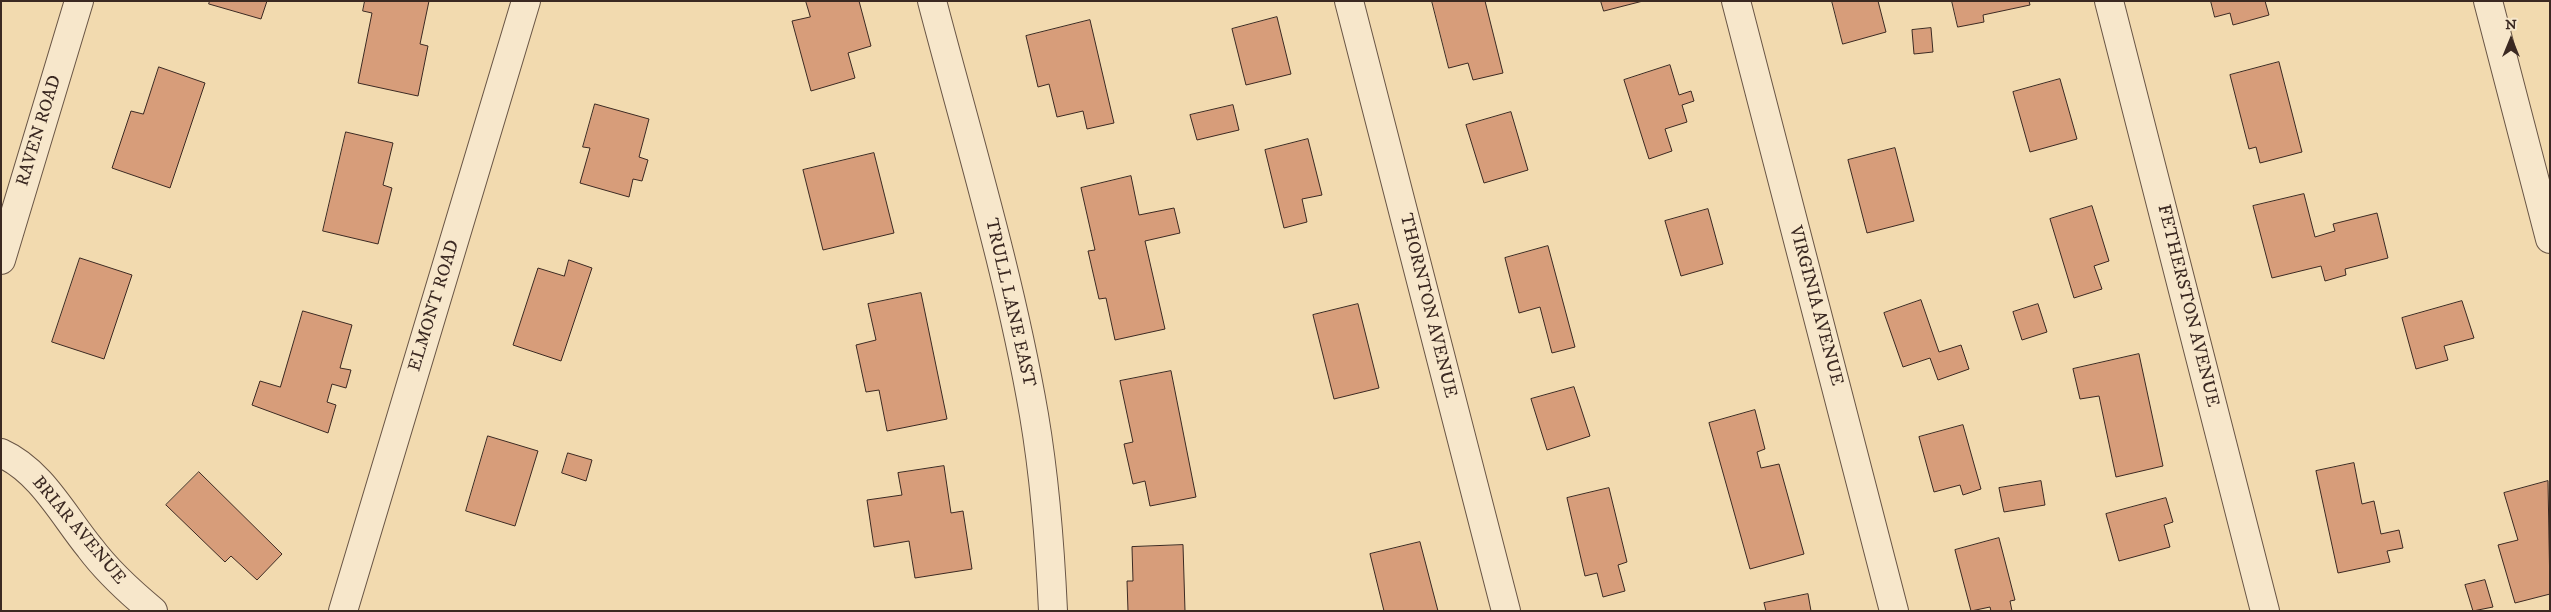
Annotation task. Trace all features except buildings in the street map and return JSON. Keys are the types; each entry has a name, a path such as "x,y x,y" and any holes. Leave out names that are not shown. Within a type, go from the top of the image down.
{"street":[{"name":"RAVEN ROAD","path":"1,260 79,1"},
{"name":"ELMONT ROAD","path":"343,611 526,1"},
{"name":"TRULL LANE EAST","path":"932,1 1005,278 1034,415 1046,493 1053,611"},
{"name":"THORNTON AVENUE","path":"1349,1 1506,611"},
{"name":"VIRGINIA AVENUE","path":"1736,1 1894,611"},
{"name":"FETHERSTON AVENUE","path":"2108,1 2264,611"},
{"path":"2488,1 2550,239"},
{"name":"BRIAR AVENUE","path":"1,453 15,459 46,490 91,550 131,593 153,611"}]}
